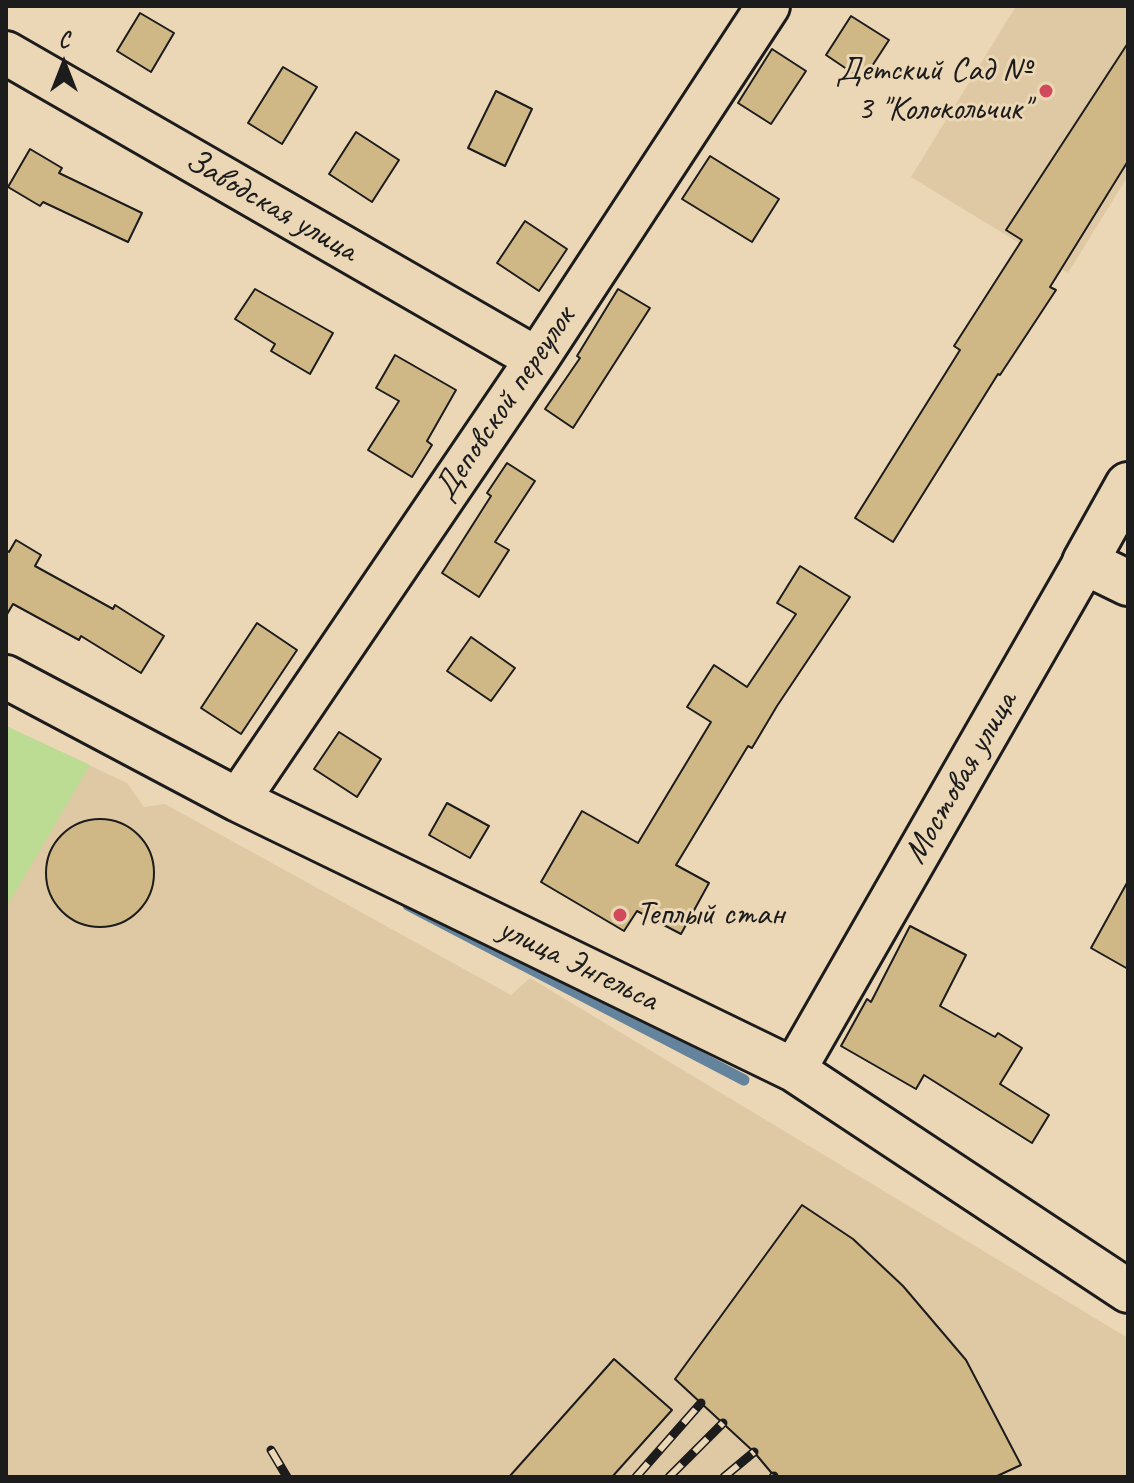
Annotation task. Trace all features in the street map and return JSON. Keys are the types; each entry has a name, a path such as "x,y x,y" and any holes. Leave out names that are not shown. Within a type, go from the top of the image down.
{"street":[{"name":"Деповской переулок","path":"238,800 537,359 768,6"},
{"name":"Заводская улица","path":"6,53 537,359"},
{"name":"Мостовая улица","path":"794,1070 1128,485"},
{"path":"1085,562 1128,583"},
{"name":"улица Энгельса","path":"6,677 238,800 794,1070 1128,1291"}],"shaded area":[{"name":"Детский Сад № 3 \"Колокольчик\"","path":"1016,6 1128,6 1128,176 1068,273 911,177"},
{"path":"6,726 127,783 144,807 165,804 511,995 530,978 1128,1338 1128,1477 6,1477"}],"green space":[{"path":"6,726 90,765 6,908"}],"building":[{"path":"140,13 174,33 151,72 117,51"},
{"path":"851,16 889,40 863,80 826,55"},
{"path":"1128,43 1128,161 1050,287 1056,290 998,374 893,542 855,518 960,350 954,346 1022,240 1006,230"},
{"path":"772,49 806,71 771,124 738,103"},
{"path":"283,67 317,87 282,144 248,123"},
{"path":"496,91 532,109 505,166 468,148"},
{"path":"356,132 399,160 372,202 329,174"},
{"path":"30,149 62,168 59,173 142,213 128,242 43,202 40,206 8,187"},
{"path":"710,156 779,199 752,242 682,199"},
{"path":"525,221 567,249 539,291 497,263"},
{"path":"255,289 333,333 310,374 271,351 275,344 235,319"},
{"path":"618,289 650,308 573,428 545,409 580,358 577,356"},
{"path":"395,355 456,390 427,441 432,445 412,477 368,450 399,401 376,388"},
{"path":"507,463 535,481 495,542 509,550 479,597 442,573 491,496 487,493"},
{"path":"16,540 41,555 35,566 113,609 115,605 164,636 141,673 81,636 79,640 13,604 6,616 6,550 9,552"},
{"path":"800,566 850,597 752,748 748,746 676,865 709,883 681,934 637,911 624,931 541,882 582,811 638,843 711,722 687,707 714,665 747,687 796,614 777,603"},
{"path":"257,623 297,650 241,734 201,708"},
{"path":"471,637 515,668 491,701 447,671"},
{"path":"339,732 381,759 357,797 314,769"},
{"path":"447,803 489,826 470,858 429,835"},
{"path":"100,819 121,823 138,835 150,852 154,873 150,894 138,911 121,923 100,927 79,923 62,911 50,894 46,873 50,852 62,835 79,823"},
{"path":"1128,881 1128,969 1091,948"},
{"path":"910,926 966,955 940,1006 995,1037 998,1033 1022,1048 1000,1084 1049,1115 1032,1143 924,1075 916,1089 841,1046 867,999 871,1002"},
{"path":"802,1205 853,1239 903,1286 966,1360 1021,1465 995,1477 775,1477 754,1452 675,1379"},
{"path":"614,1359 672,1410 612,1477 509,1477"}],"waterway":[{"path":"408,905 744,1080"}],"railway":[{"path":"636,1477 701,1403"},
{"path":"669,1477 723,1423"},
{"path":"271,1450 287,1477"},
{"path":"724,1477 754,1452"}],"place":[{"name":"Детский Сад № 3 \"Колокольчик\"","path":"1046,91"},
{"name":"Теплый стан","path":"620,915"}]}
